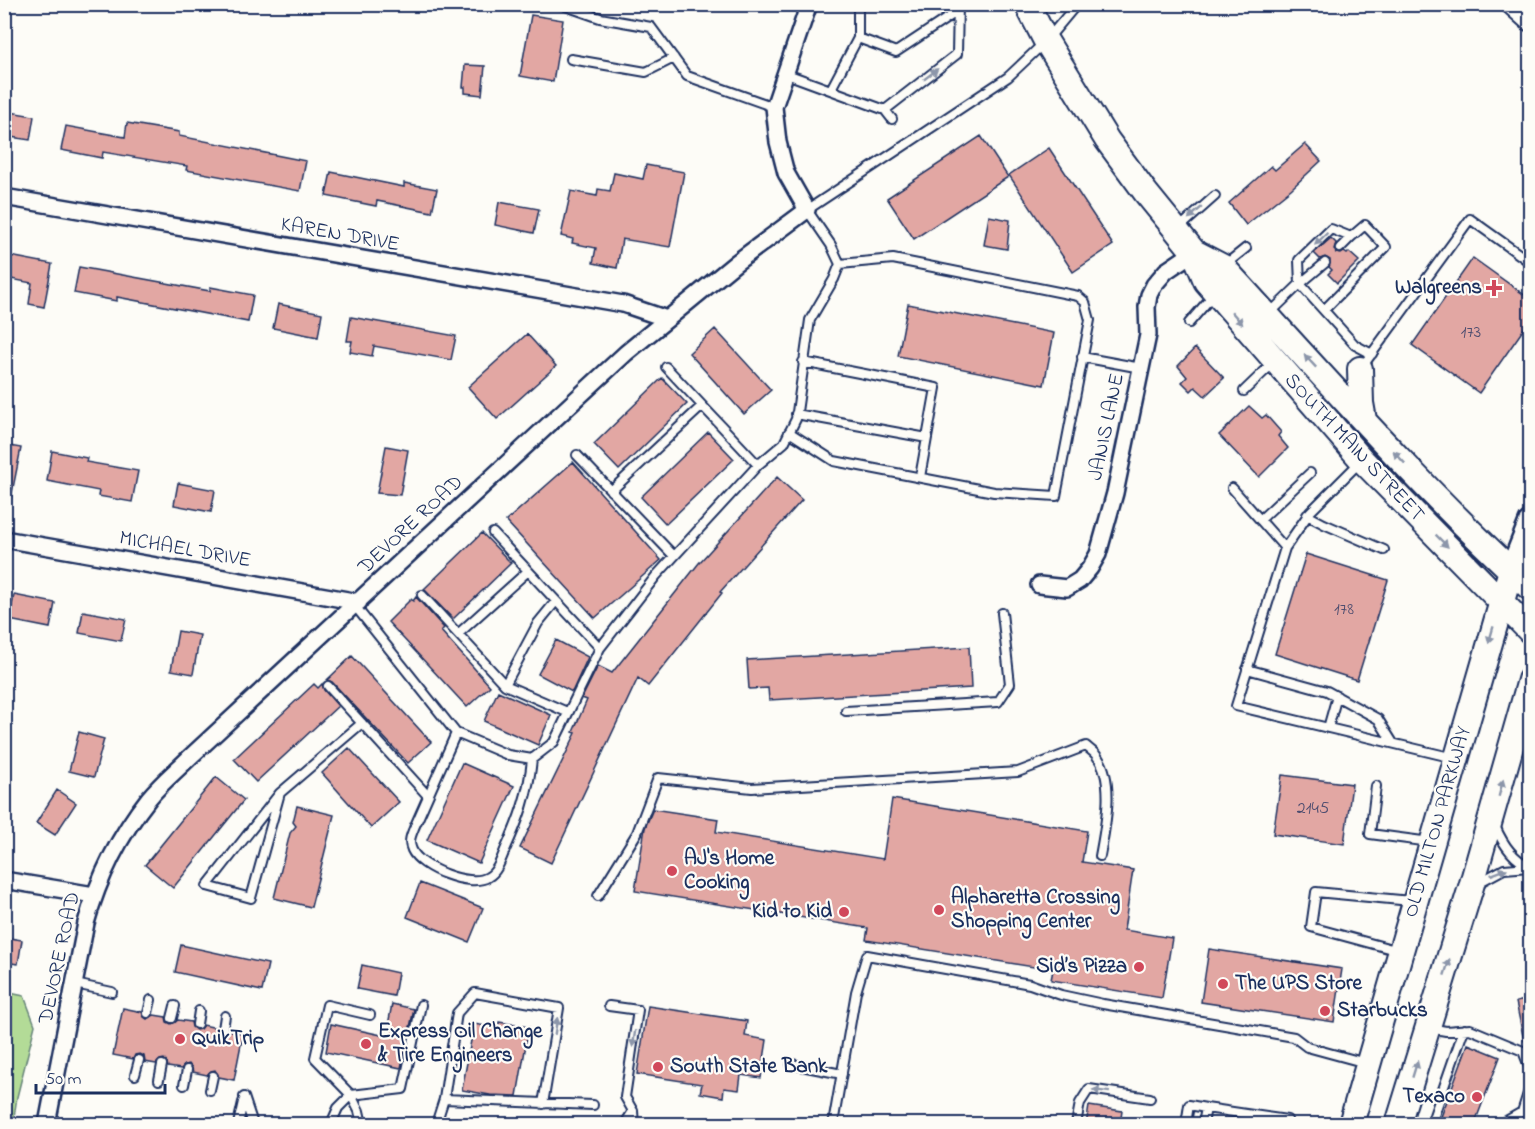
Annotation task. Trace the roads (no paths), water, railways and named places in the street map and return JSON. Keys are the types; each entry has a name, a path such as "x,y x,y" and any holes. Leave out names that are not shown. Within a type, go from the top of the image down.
{"highway":[{"name":"SOUTH MAIN STREET","path":"1027,4 1046,41 1107,140 1194,252 1206,281 1215,293 1362,460 1530,631"},
{"name":"SOUTH MAIN STREET","path":"1194,252 1222,267 1267,315 1353,377 1364,420 1434,495 1530,588"},
{"path":"1353,377 1364,420"},
{"name":"OLD MILTON PARKWAY","path":"1351,1125 1511,570"},
{"path":"1405,1122 1427,1028 1525,715 1530,680"}],"main road":[{"name":"OLD MILTON PARKWAY","path":"1511,570 1530,522"}],"street":[{"path":"807,210 786,173 778,142 774,107 809,4"},
{"path":"1510,4 1530,22"},
{"name":"KAREN DRIVE","path":"4,197 623,304 667,319"},
{"name":"DEVORE ROAD","path":"47,1125 94,896 117,843 150,796 627,353 737,262 807,210"},
{"name":"JANIS LANE","path":"1039,585 1067,588 1080,580 1098,555 1115,492 1148,335 1149,295 1166,271 1194,252"},
{"name":"MICHAEL DRIVE","path":"4,539 357,604"},
{"path":"4,880 94,896"}],"lane":[{"path":"560,4 600,18 651,27 687,76 774,107"},
{"path":"831,89 858,38 858,4"},
{"path":"456,733 409,842 413,852 422,863 466,881 476,881 488,877 496,870 521,816 530,780 532,759 554,742 600,648 656,576 758,465 784,443 796,414 810,320 840,264 831,245 807,210 1008,76 1046,41 1077,4"},
{"path":"858,38 896,52 958,8"},
{"path":"885,110 957,54 958,8"},
{"path":"571,59 646,72 674,58"},
{"path":"784,73 885,110 892,119"},
{"path":"1176,231 1215,196"},
{"path":"1353,377 1470,219 1530,262"},
{"path":"1324,310 1386,247 1365,225 1340,248"},
{"path":"1351,237 1331,229 1299,260 1300,284 1355,345 1353,377"},
{"path":"1222,267 1246,248"},
{"path":"789,432 834,461 994,492 1056,496 1089,320 1085,302 1078,296 893,259 840,264"},
{"path":"1267,315 1325,263"},
{"path":"1189,323 1215,293"},
{"path":"1082,357 1141,368"},
{"path":"803,362 936,388 920,477"},
{"path":"1244,391 1275,362"},
{"path":"666,367 758,465"},
{"path":"611,491 702,406"},
{"path":"796,414 927,438"},
{"path":"577,455 674,556"},
{"path":"1362,460 1307,515 1285,548 1236,706 1456,758"},
{"path":"1260,520 1310,472"},
{"path":"1232,488 1285,548"},
{"path":"1307,515 1384,550"},
{"path":"493,533 600,648"},
{"path":"458,634 528,571"},
{"path":"422,595 506,685 567,712"},
{"path":"506,685 538,623 556,601"},
{"path":"357,604 456,733 508,755 532,759"},
{"path":"846,711 998,702 1011,684 1002,613"},
{"path":"1247,669 1327,691 1378,718 1393,743"},
{"path":"328,686 428,796"},
{"path":"1328,728 1336,696"},
{"path":"280,793 251,898 207,886 280,793 362,723"},
{"path":"598,896 637,833 658,778 752,788 1018,772 1086,746 1097,755 1105,773 1107,812 1100,856"},
{"path":"1377,786 1370,834 1432,842"},
{"path":"1492,819 1510,851 1530,866"},
{"path":"1471,887 1504,869 1530,866"},
{"path":"1401,951 1311,927 1316,892 1415,902"},
{"path":"833,1125 856,992 867,955 1030,984 1061,995 1103,1004 1294,1037 1307,1047 1369,1064"},
{"path":"75,984 112,992"},
{"path":"436,1125 444,1099 457,1013 475,993 559,1008 543,1104"},
{"path":"148,1013 151,1000"},
{"path":"362,1125 359,1111 351,1095 315,1058 327,1005 370,1015"},
{"path":"332,1125 338,1108 351,1095 403,1089 421,1005"},
{"path":"172,1018 175,1006"},
{"path":"609,1006 638,1010 625,1097 633,1111 634,1125"},
{"path":"197,1024 199,1011"},
{"path":"223,1029 225,1016"},
{"path":"1427,1028 1446,1031 1470,1029 1523,1051 1530,1069"},
{"path":"1431,1125 1464,1029"},
{"path":"135,1075 139,1060"},
{"path":"791,1064 842,1074"},
{"path":"159,1080 162,1065"},
{"path":"184,1085 187,1070"},
{"path":"210,1090 213,1076"},
{"path":"1501,1125 1522,1112 1530,1087"},
{"path":"1076,1125 1080,1103 1089,1089 1150,1098"},
{"path":"237,1125 244,1097 253,1125"},
{"path":"444,1099 593,1105"},
{"path":"1186,1125 1189,1105 1287,1120"},
{"path":"1203,1125 1206,1108"},
{"path":"625,1125 633,1111"}],"place":[{"name":"Walgreens","path":"1494,288"},
{"name":"AJ's Home Cooking","path":"672,871"},
{"name":"Alpharetta Crossing Shopping Center","path":"939,910"},
{"name":"Kid to Kid","path":"844,912"},
{"name":"Sid’s Pizza","path":"1139,967"},
{"name":"The UPS Store","path":"1223,984"},
{"name":"Starbucks","path":"1325,1011"},
{"name":"QuikTrip","path":"180,1039"},
{"name":"Express Oil Change & Tire Engineers","path":"366,1044"},
{"name":"South State Bank","path":"658,1067"},
{"name":"Texaco","path":"1477,1097"}]}
